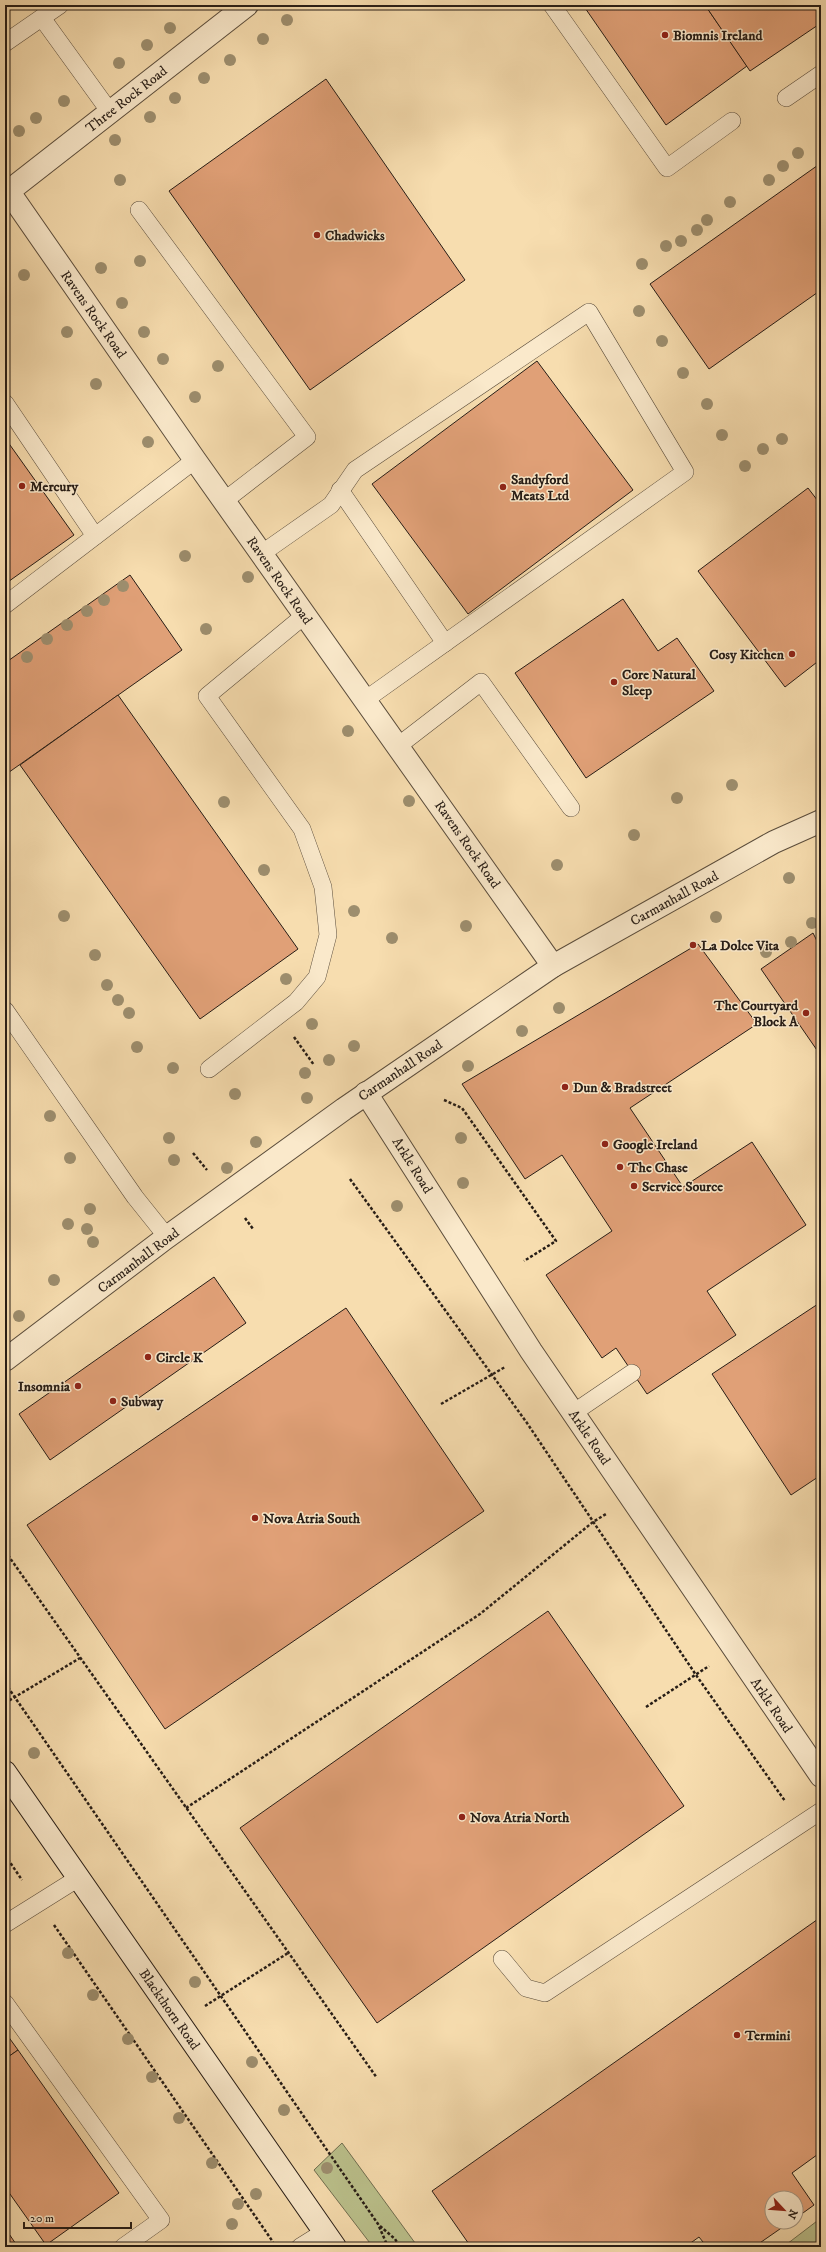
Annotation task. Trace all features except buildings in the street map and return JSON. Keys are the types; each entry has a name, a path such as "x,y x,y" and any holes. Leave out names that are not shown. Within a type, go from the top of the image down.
{"street":[{"name":"Three Rock Road","path":"7,193 110,112 234,9"},
{"name":"Ravens Rock Road","path":"7,193 194,460 553,966"},
{"name":"Carmanhall Road","path":"5,1360 167,1237 366,1093 553,966 774,842 821,821"},
{"name":"Arkle Road","path":"366,1093 531,1351 821,1776"},
{"name":"Blackthorn Road","path":"5,1772 80,1877 329,2239"}],"lane":[{"path":"5,43 60,5"},
{"path":"552,5 667,168 732,121"},
{"path":"42,18 110,112"},
{"path":"786,98 821,74"},
{"path":"139,210 307,438 224,501"},
{"path":"261,554 331,504 355,470 589,312 685,472 365,700"},
{"path":"5,403 95,536"},
{"path":"5,605 194,460"},
{"path":"340,490 445,643"},
{"path":"209,1069 296,1002 317,977 328,935 323,887 302,829 207,696 305,615"},
{"path":"398,746 482,682 571,808"},
{"path":"5,1010 135,1197 167,1237"},
{"path":"574,1413 632,1373"},
{"path":"502,1959 526,1988 545,1993 802,1825 821,1811"},
{"path":"5,1924 80,1877"},
{"path":"5,2003 161,2220 123,2247"},
{"path":"300,2247 329,2239"}],"path":[{"path":"278,1016 314,1065"},
{"path":"444,1100 462,1108 556,1241 524,1261"},
{"path":"350,1179 492,1374 594,1522 696,1675 821,1852"},
{"path":"441,1404 531,1351"},
{"path":"186,1808 480,1614 594,1522 632,1499"},
{"path":"5,1552 377,2078"},
{"path":"646,1708 735,1650"},
{"path":"5,1703 80,1658"},
{"path":"5,1683 222,1995 235,2020 378,2224 388,2247"},
{"path":"5,1855 277,2247"},
{"path":"180,2023 288,1953"},
{"path":"378,2224 395,2239 400,2247"}],"green space":[{"path":"342,2143 418,2247 373,2247 314,2170"},
{"path":"821,2218 821,2247 783,2247"}],"place":[{"name":"Biomnis Ireland","path":"665,35"},
{"name":"Chadwicks","path":"317,235"},
{"name":"Mercury","path":"22,486"},
{"name":"Sandyford Meats Ltd","path":"503,487"},
{"name":"Cosy Kitchen","path":"792,654"},
{"name":"Core Natural Sleep","path":"614,682"},
{"name":"La Dolce Vita","path":"693,945"},
{"name":"The Courtyard Block A","path":"806,1013"},
{"name":"Dun & Bradstreet","path":"565,1087"},
{"name":"Google Ireland","path":"605,1144"},
{"name":"The Chase","path":"620,1167"},
{"name":"Service Source","path":"634,1186"},
{"name":"Circle K","path":"148,1357"},
{"name":"Insomnia","path":"78,1386"},
{"name":"Subway","path":"113,1401"},
{"name":"Nova Atria South","path":"255,1518"},
{"name":"Nova Atria North","path":"462,1817"},
{"name":"Termini","path":"737,2035"}]}
